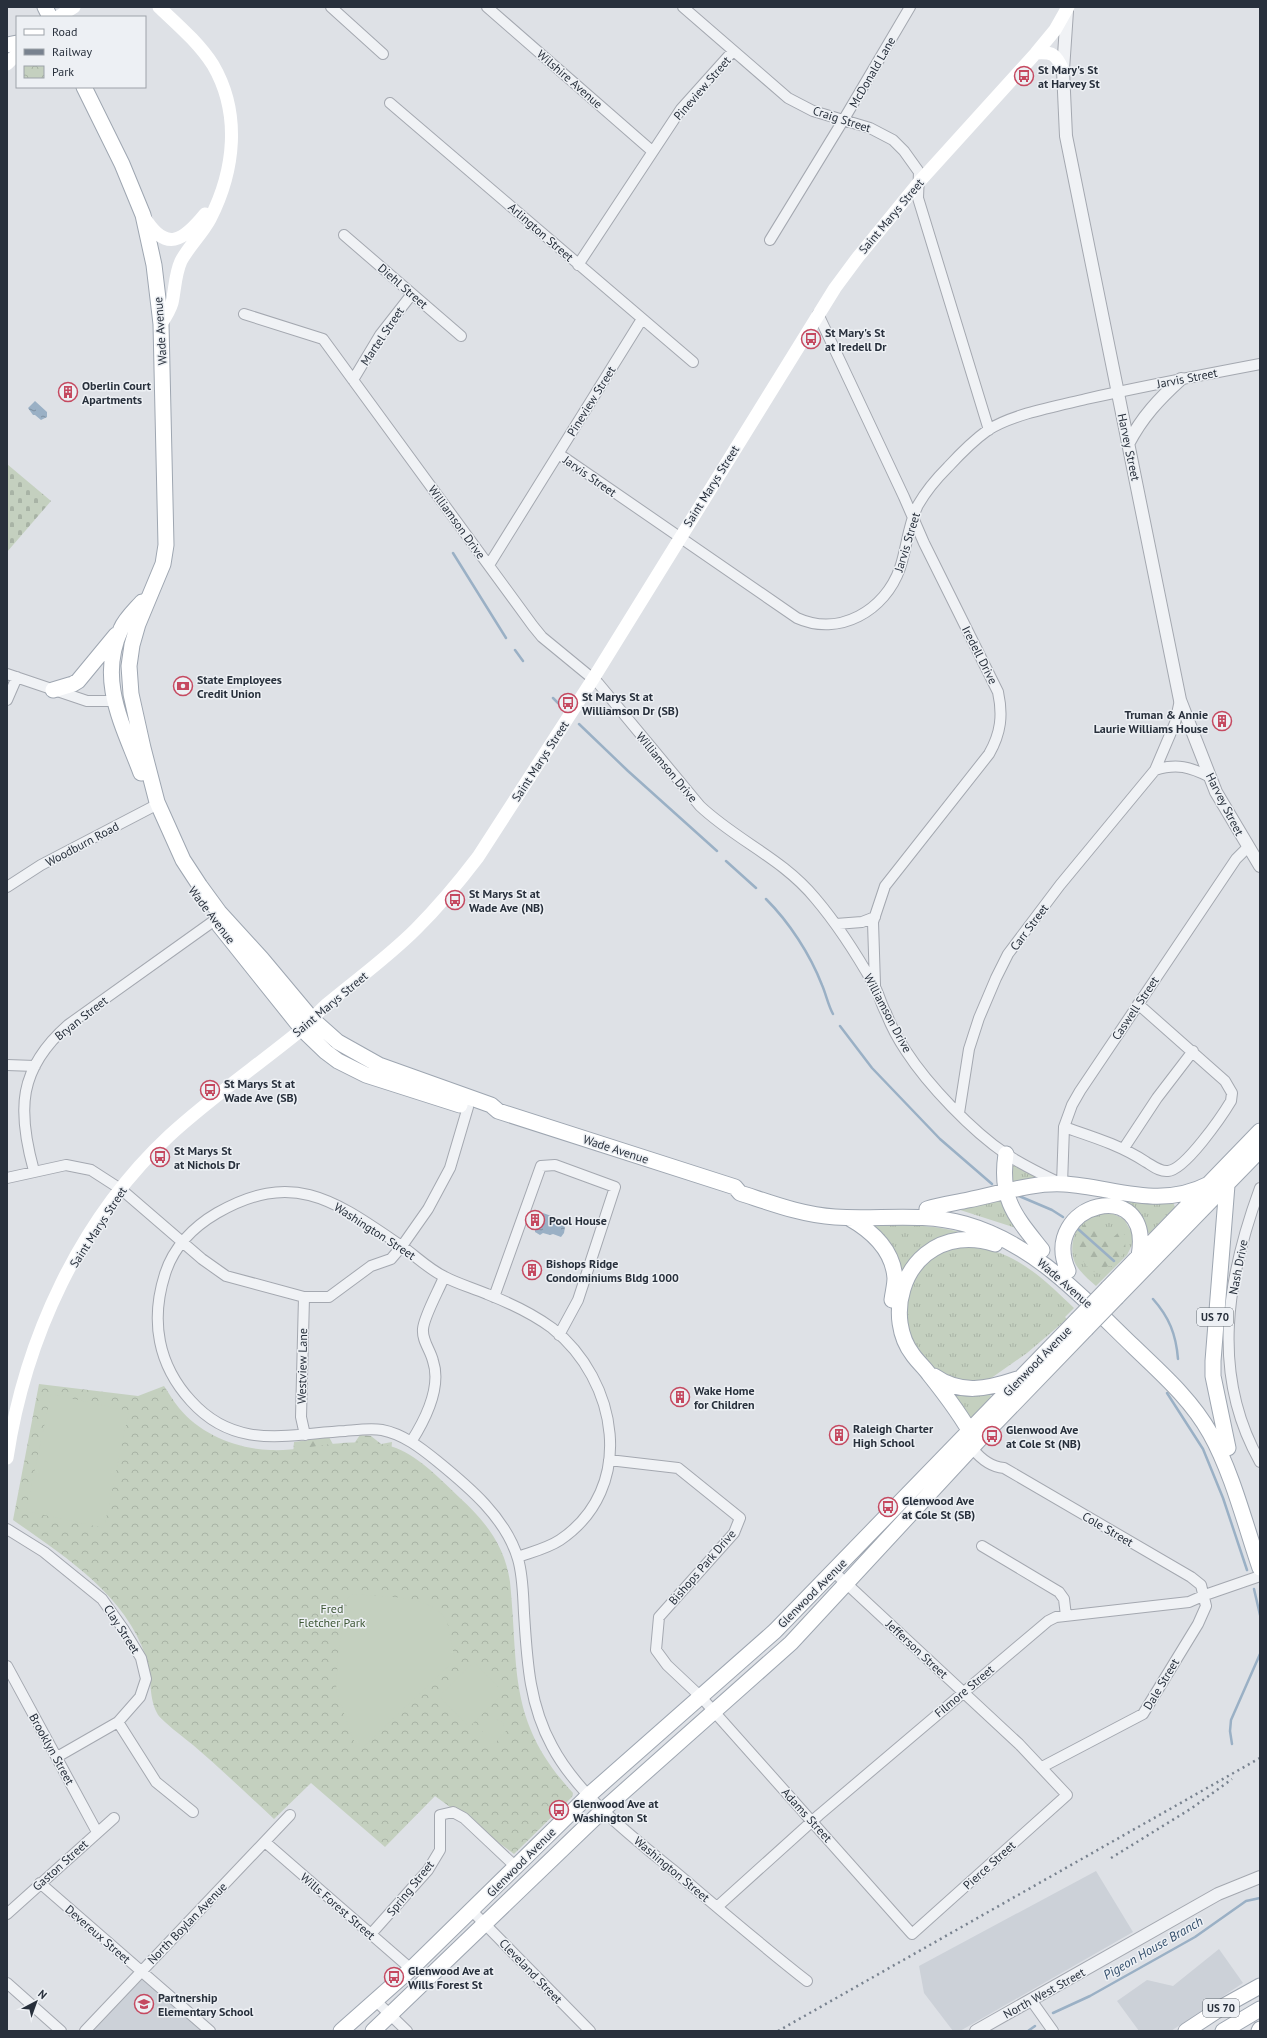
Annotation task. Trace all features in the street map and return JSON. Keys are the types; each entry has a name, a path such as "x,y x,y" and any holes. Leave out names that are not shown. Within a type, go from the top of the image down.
{"main road":[{"path":"45,7 50,16"},
{"path":"60,16 74,7"},
{"path":"159,7 202,51 212,64 226,94 231,115 232,134 230,164 222,192 210,220 181,262 172,305 161,324"},
{"name":"Saint Marys Street","path":"7,1458 11,1433 36,1343 56,1297 88,1237 122,1190 145,1160 195,1113 307,1024 416,929 457,885 482,851 593,679 818,314 858,256 920,181 1036,53 1055,30 1068,9"},
{"path":"1036,53 1048,52 1057,57 1063,70"},
{"path":"7,64 16,55"},
{"name":"Wade Avenue","path":"84,88 122,164 143,215 154,266 161,324 166,542 163,564 138,624 132,645 129,666 132,694 155,805"},
{"path":"143,215 153,231 171,240 180,238 200,220 222,192"},
{"name":"Wade Avenue","path":"153,588 121,628 111,665 111,681 114,701 176,862 188,883 219,918 261,958 326,1052 352,1068 381,1080 488,1114 498,1111"},
{"path":"138,624 126,640 122,653 119,684 114,701 125,708 143,748"},
{"path":"53,690 78,681 121,628"},
{"name":"Wade Avenue","path":"307,1024 365,1058 427,1083 491,1105 498,1111 735,1187 740,1193 789,1209 824,1216 849,1218 912,1216 946,1220 964,1224 995,1235 1023,1249 1048,1266 1071,1285 1191,1405 1209,1431 1223,1459 1260,1568"},
{"name":"Glenwood Avenue","path":"341,2031 411,1969 472,1911 589,1795 775,1631 970,1440 1189,1214 1209,1184 1260,1132"},
{"name":"Glenwood Avenue","path":"1113,1292 1139,1256 1189,1214 1227,1185 1260,1150"},
{"path":"1006,1154 1006,1191 1015,1216 1042,1250"},
{"name":"Wade Avenue","path":"735,1187 742,1184 794,1201 824,1207 927,1209 961,1215 1016,1234 1042,1250 1068,1271 1194,1392 1213,1419 1228,1448 1260,1539"},
{"path":"1062,1184 1115,1202 1134,1218 1138,1225 1142,1242 1139,1256"},
{"path":"927,1209 943,1204 1006,1191 1062,1184 1134,1196 1168,1196 1197,1190 1209,1184"},
{"name":"US 70","path":"1227,1185 1213,1376 1228,1448"},
{"path":"1168,1196 1177,1200 1189,1214"},
{"path":"1068,1271 1064,1255 1064,1240 1074,1220 1086,1211 1100,1205 1109,1204 1124,1209"},
{"path":"849,1218 871,1232 887,1253 894,1274 891,1317 897,1341 905,1358 970,1440"},
{"path":"970,1440 928,1372 908,1346 899,1318 902,1291 908,1276 917,1263 934,1248 957,1240 977,1239 988,1241 1012,1251 1023,1249"},
{"name":"Glenwood Avenue","path":"373,2031 392,2015 603,1810 792,1643 847,1584 970,1440 1019,1379 1082,1324"},
{"path":"928,1372 948,1385 974,1390 992,1387 1019,1379"},
{"path":"411,1969 425,1983"},
{"name":"US 70","path":"1186,2031 1224,2006 1259,1986"},
{"path":"1223,2031 1260,2009"}],"street":[{"path":"331,7 383,54"},
{"name":"Wilshire Avenue","path":"487,7 652,151"},
{"name":"Craig Street","path":"683,7 788,98 813,111 870,128 893,140 904,151 919,172 920,181 918,198 989,430"},
{"name":"McDonald Lane","path":"770,240 910,7"},
{"name":"Harvey Street","path":"1068,9 1063,70 1066,136 1180,700 1216,792 1260,866"},
{"name":"Pineview Street","path":"578,265 681,109 733,51"},
{"name":"Arlington Street","path":"390,103 693,362"},
{"name":"Diehl Street","path":"344,235 461,336"},
{"name":"Martel Street","path":"353,380 380,335 412,294"},
{"name":"Williamson Drive","path":"244,314 323,339 542,637 593,679 700,806 717,822 768,854 790,872 814,896 836,924 875,987 886,1014 905,1049 936,1090 990,1142 1006,1154 1027,1167 1062,1184"},
{"name":"Iredell Drive","path":"818,314 924,544 998,692 1002,709 1001,727 996,742 989,754 885,886 873,922 875,987"},
{"name":"Pineview Street","path":"489,565 642,319"},
{"name":"Jarvis Street","path":"559,454 797,618 810,624 829,625 849,621 877,605 893,585 900,568 913,518 922,499 948,467 989,430 1006,422 1052,407 1118,392 1260,364"},
{"path":"1128,444 1139,423 1162,397 1181,379"},
{"path":"7,700 12,676 87,701 114,701"},
{"name":"Carr Street","path":"959,1113 969,1050 996,978 1008,954 1060,885 1155,770 1176,723 1180,700"},
{"path":"1155,770 1167,766 1179,766 1193,769 1210,777"},
{"name":"Woodburn Road","path":"7,887 41,865 155,805"},
{"name":"Caswell Street","path":"1062,1184 1064,1127 1072,1105 1236,859 1248,847"},
{"path":"836,924 862,922 875,917"},
{"name":"Bryan Street","path":"34,1171 25,1139 24,1112 28,1084 35,1066 46,1046 68,1025 219,918"},
{"path":"1064,1127 1124,1148 1158,1169 1169,1171 1177,1168 1194,1151 1232,1102 1232,1093 1226,1081 1138,1004"},
{"path":"1124,1148 1157,1098 1193,1051"},
{"path":"7,1064 35,1066"},
{"path":"7,1178 66,1165 74,1165 95,1172 122,1190 202,1259 226,1276 304,1297 329,1297 371,1266 391,1259 402,1246 428,1209 450,1168 468,1107"},
{"path":"494,1297 542,1166 555,1165 615,1187 578,1300 559,1335"},
{"name":"Nash Drive","path":"1260,1188 1246,1228 1239,1260 1228,1332 1228,1368 1233,1396 1242,1424 1260,1462"},
{"name":"Washington Street","path":"518,1557 556,1543 582,1521 604,1486 609,1460 610,1437 601,1394 586,1365 559,1335 527,1312 444,1277 402,1246 344,1208 323,1199 298,1192 277,1192 255,1196 233,1204 208,1218 182,1241 169,1262 161,1285 158,1314 159,1342 166,1364 177,1383 194,1404 217,1423 240,1433 267,1438 348,1430 382,1430 403,1437 411,1442 435,1459 476,1494 505,1532 518,1557 523,1592 532,1694 538,1718 556,1753 589,1795 632,1837 807,1981"},
{"path":"411,1442 427,1416 434,1392 434,1365 423,1337 423,1326 444,1277"},
{"name":"Westview Lane","path":"304,1297 301,1418 305,1435"},
{"name":"Cole Street","path":"970,1440 984,1460 997,1467 1004,1468 1191,1577 1202,1585 1205,1595"},
{"name":"Bishops Park Drive","path":"609,1460 678,1468 740,1518 734,1533 659,1617 656,1650 667,1665 701,1696"},
{"name":"Clay Street","path":"7,1529 44,1552 102,1599 124,1630 141,1658 146,1679 140,1697 118,1722 57,1757"},
{"path":"982,1546 1059,1592 1064,1599 1066,1616"},
{"name":"Jefferson Street","path":"834,1572 964,1692 1042,1767 1067,1795"},
{"name":"Filmore Street","path":"717,1907 813,1822 1048,1621 1056,1617 1190,1602 1205,1595 1260,1576"},
{"name":"Dale Street","path":"1042,1767 1143,1714 1198,1624 1206,1606 1205,1595"},
{"name":"Brooklyn Street","path":"7,1666 98,1832"},
{"name":"Adams Street","path":"701,1696 912,1934"},
{"path":"118,1722 156,1782 193,1812"},
{"name":"Pierce Street","path":"912,1934 1067,1795"},
{"name":"Spring Street","path":"371,1934 428,1870 440,1850 440,1814 453,1812 464,1818 516,1867"},
{"name":"North Boylan Avenue","path":"85,2031 290,1815"},
{"name":"Gaston Street","path":"7,1914 114,1818"},
{"name":"Wills Forest Street","path":"265,1842 411,1969"},
{"name":"North West Street","path":"976,2031 1218,1894 1260,1877"},
{"name":"Devereux Street","path":"40,1883 210,2031"},
{"name":"Cleveland Street","path":"472,1911 590,2031"},
{"path":"7,1983 61,2031"},
{"path":"1031,2000 1053,2031"},
{"path":"376,2001 407,2031"}],"shaded area":[{"path":"1096,1871 1133,1932 960,2031 953,2031 924,1993 919,1966"},
{"path":"1219,1949 1243,1983 1171,2031 1139,2031 1117,2001 1147,1980 1173,1986"},
{"name":"Partnership Elementary School","path":"142,1976 205,2031 92,2031"}],"green space":[{"path":"7,464 51,501 7,552"},
{"path":"1012,1166 1016,1166 1038,1178 1012,1185"},
{"path":"999,1195 1016,1228 954,1208"},
{"path":"1121,1200 1173,1202 1175,1207 1150,1233 1147,1233 1142,1217 1139,1213 1131,1205"},
{"path":"1109,1212 1124,1219 1132,1233 1132,1245 1127,1255 1096,1286 1076,1265 1072,1253 1073,1239 1083,1221 1088,1217 1095,1214"},
{"path":"1096,1218 1103,1231 1104,1241 1108,1242 1118,1233 1118,1225 1123,1227 1126,1251 1113,1266 1107,1266 1100,1273 1091,1271 1074,1250 1080,1230 1091,1219"},
{"path":"869,1226 921,1226 942,1228 963,1233 903,1276"},
{"path":"952,1245 1000,1253 1021,1263 1040,1277 1074,1308 1065,1317 1067,1319 1027,1353 987,1381 965,1382 935,1371 909,1340 903,1307 917,1270"},
{"name":"Fred Fletcher Park","path":"39,1384 138,1396 164,1386 177,1405 197,1425 220,1438 245,1447 285,1450 338,1443 372,1443 388,1445 396,1448 422,1463 478,1516 493,1536 504,1557 510,1582 516,1669 526,1718 537,1742 552,1767 573,1793 572,1797 514,1854 435,1796 385,1847 311,1783 274,1819 214,1763 159,1716 152,1699 146,1657 124,1614 108,1595 91,1578 72,1563 13,1520"},
{"path":"950,1392 976,1396 990,1394 991,1397 970,1419"},
{"path":"51,1394 129,1411 104,1528 26,1511"},
{"path":"360,1435 371,1436 381,1444 392,1442 391,1453 292,1468 294,1442 329,1437 336,1450 351,1448"},
{"path":"354,1594 405,1598 419,1601 440,1612 447,1621 455,1660 358,1752 336,1691 338,1655 348,1598"},
{"path":"474,1662 504,1693 469,1727 439,1696"},
{"path":"496,1718 499,1722 502,1721 504,1723 503,1726 507,1730 492,1746 488,1742 484,1743 484,1738 480,1734"}],"water":[{"path":"35,401 47,412 47,417 41,420 33,415 28,408"},
{"path":"543,1213 554,1217 565,1227 564,1233 561,1237 543,1233 540,1235 535,1232 539,1215"}],"waterway":[{"path":"453,553 506,638"},
{"path":"515,650 523,661"},
{"path":"553,698 560,705"},
{"path":"579,724 628,771 717,851"},
{"path":"726,861 756,888"},
{"path":"766,899 791,928 805,950 817,973 833,1014"},
{"path":"840,1026 872,1068 940,1139 992,1184"},
{"path":"1019,1196 1052,1210 1063,1217"},
{"path":"1078,1229 1114,1261"},
{"path":"1153,1299 1171,1326 1176,1342 1178,1359"},
{"path":"1167,1393 1203,1449 1223,1498 1247,1570"},
{"path":"1254,1589 1260,1615"},
{"path":"1232,1744 1230,1731 1231,1720 1260,1654"},
{"name":"Pigeon House Branch","path":"1053,2013 1090,1996 1195,1937 1246,1901 1260,1898"},
{"name":"Pigeon House Branch","path":"1028,2031 1035,2026"}],"railway":[{"path":"778,2031 1260,1758"},
{"path":"1111,1858 1192,1808 1232,1779"}],"place":[{"name":"St Mary's St at Harvey St","path":"1024,76"},
{"name":"St Mary's St at Iredell Dr","path":"811,339"},
{"name":"Oberlin Court Apartments","path":"68,392"},
{"name":"State Employees Credit Union","path":"183,686"},
{"name":"St Marys St at Williamson Dr (SB)","path":"568,703"},
{"name":"Truman & Annie Laurie Williams House","path":"1222,721"},
{"name":"St Marys St at Wade Ave (NB)","path":"455,900"},
{"name":"St Marys St at Wade Ave (SB)","path":"210,1090"},
{"name":"St Marys St at Nichols Dr","path":"160,1157"},
{"name":"Pool House","path":"535,1220"},
{"name":"Bishops Ridge Condominiums Bldg 1000","path":"532,1270"},
{"name":"Wake Home for Children","path":"680,1397"},
{"name":"Raleigh Charter High School","path":"839,1435"},
{"name":"Glenwood Ave at Cole St (NB)","path":"992,1436"},
{"name":"Glenwood Ave at Cole St (SB)","path":"888,1507"},
{"name":"Glenwood Ave at Washington St","path":"559,1810"},
{"name":"Glenwood Ave at Wills Forest St","path":"394,1977"},
{"name":"Partnership Elementary School","path":"144,2004"}]}
